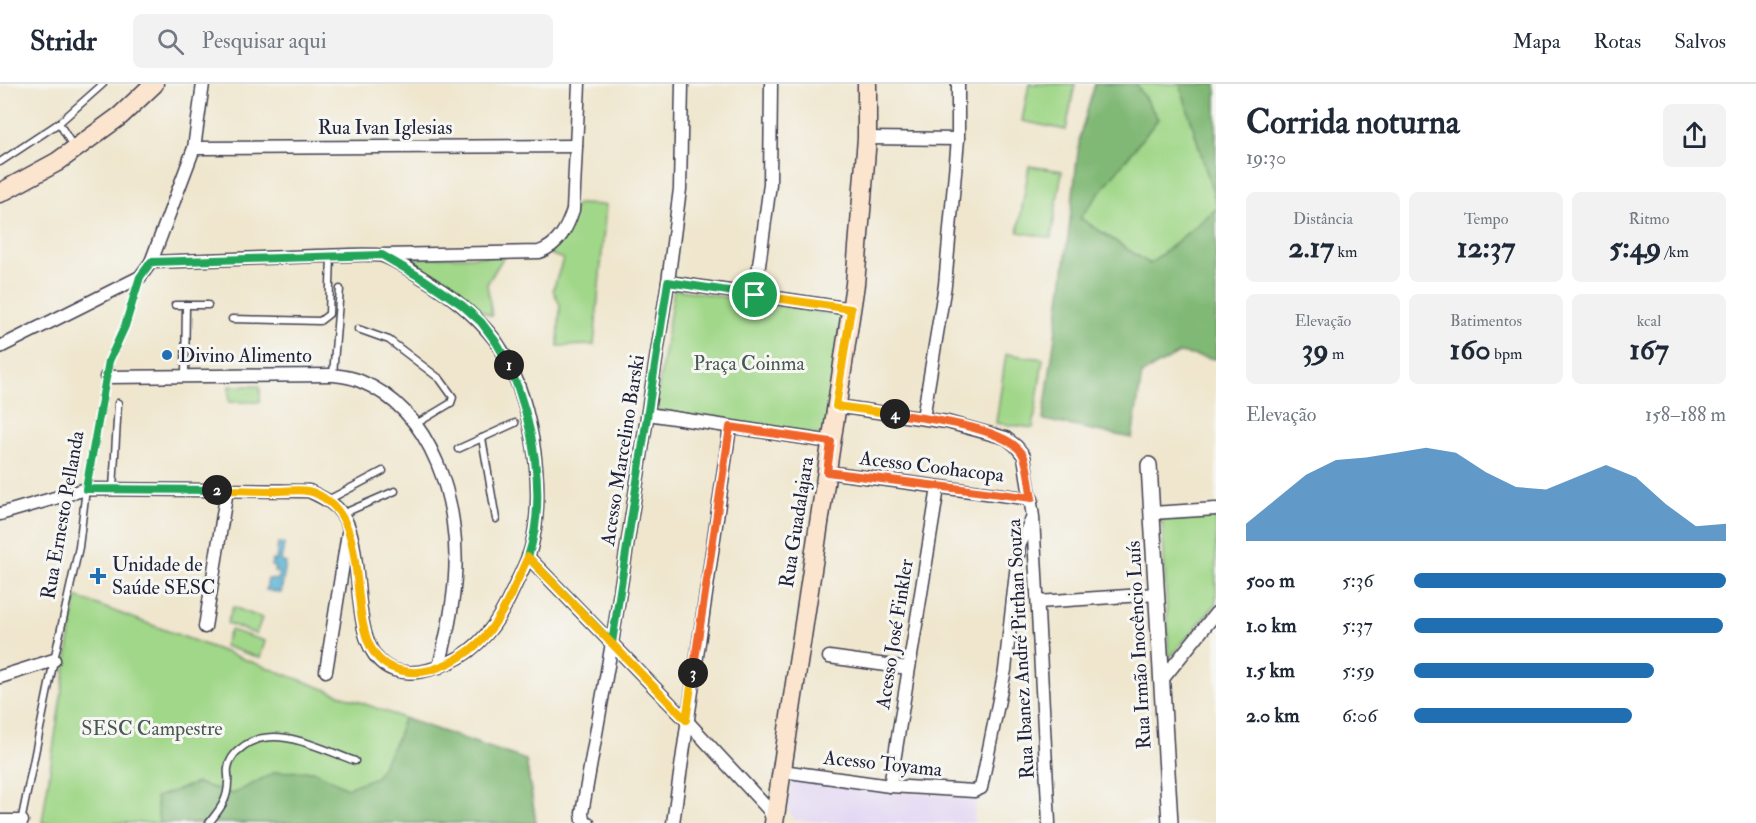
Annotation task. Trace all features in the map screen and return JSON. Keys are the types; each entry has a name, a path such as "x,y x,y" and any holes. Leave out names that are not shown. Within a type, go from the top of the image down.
{"main road":[{"path":"2,187 57,162 120,116 154,84"},
{"name":"Rua Guadalajara","path":"774,823 851,309 867,138 867,84"}],"street":[{"name":"Rua Ernesto Pellanda","path":"140,277 151,262 194,148 203,84"},
{"path":"151,262 539,252 547,249 567,227 573,210 579,84"},
{"name":"Acesso Marcelino Barski","path":"585,822 582,813 612,643 668,282 680,189 682,84"},
{"path":"755,295 770,184 771,84"},
{"path":"923,418 945,285 958,139 958,84"},
{"path":"867,138 958,139"},
{"name":"Rua Ivan Iglesias","path":"194,148 576,146"},
{"path":"0,514 86,489 309,491 328,500 342,514 348,528 356,558 361,616 371,650 382,662 394,670 411,672 426,671 461,658 482,642 506,605 528,557 533,533 537,483 536,457 527,417 508,362 481,322 445,292 382,255"},
{"path":"0,346 140,277"},
{"path":"668,282 851,309"},
{"path":"106,377 333,375 359,380 385,394 416,424 445,484 454,528 455,577 448,628 439,667"},
{"name":"Rua Ibanez André Pitthan Souza","path":"836,406 947,422 1006,438 1024,456 1032,498 1049,823"},
{"path":"648,414 831,442"},
{"path":"515,423 527,417"},
{"path":"673,823 686,720 730,427"},
{"name":"Rua Irmão Inocêncio Luís","path":"1149,465 1170,823"},
{"name":"Acesso Coohacopa","path":"827,472 938,488 1032,498"},
{"name":"Acesso José Finkler","path":"890,786 938,488"},
{"path":"205,627 227,490"},
{"path":"1152,513 1216,509"},
{"name":"Acesso Toyama","path":"782,771 890,786 974,791 982,786 1005,670 1019,546 1033,517"},
{"path":"326,672 348,528"},
{"path":"528,557 770,810 774,823"},
{"path":"1038,602 1157,594"},
{"path":"1161,681 1216,613"},
{"path":"829,657 908,668"},
{"path":"0,677 54,660"},
{"path":"0,821 22,822"}],"lane":[{"path":"0,162 59,123 103,84"},
{"path":"59,123 75,149"},
{"path":"232,319 325,319 329,314 331,256"},
{"name":"Rua Ernesto Pellanda","path":"22,822 54,660 80,547 86,489 109,361 125,326 140,277"},
{"path":"333,375 340,289"},
{"path":"175,305 208,304"},
{"path":"185,376 186,305"},
{"path":"358,329 389,340 440,379 453,397 451,403 416,424"},
{"path":"113,489 118,404"},
{"path":"458,449 515,423"},
{"path":"482,438 496,519"},
{"path":"328,500 383,471"},
{"path":"342,514 395,491"},
{"path":"209,823 226,803 228,767 234,754 246,743 279,737 296,740 355,761"}],"shaded area":[{"path":"792,778 889,792 976,797 974,823 837,823 794,820 787,806"}],"green space":[{"path":"1029,84 1075,84 1066,130 1022,121"},
{"path":"1095,84 1136,84 1158,119 1080,218 1150,264 1216,209 1216,359 1179,353 1142,374 1132,438 1043,420 1063,280 1080,135"},
{"path":"1136,84 1180,84 1216,203 1216,209 1150,264 1079,218 1158,119"},
{"path":"1180,84 1216,84 1216,203"},
{"path":"1029,166 1062,171 1051,238 1018,232"},
{"path":"577,204 606,205 594,345 558,346 560,305 553,290 563,259 550,254"},
{"path":"504,256 487,284 492,316 473,307 397,258"},
{"name":"Praça Coinma","path":"674,289 843,316 824,436 655,410"},
{"path":"1006,354 1043,359 1033,428 996,423"},
{"path":"229,386 260,386 260,402 229,402"},
{"path":"1216,514 1216,604 1169,658 1162,516"},
{"name":"SESC Campestre","path":"76,597 403,718 526,760 536,823 42,823"},
{"path":"233,607 262,618 256,634 227,623"},
{"path":"230,630 265,641 260,658 224,646"},
{"path":"403,718 526,760 536,823 159,823 156,797 197,783 233,794 275,772 314,771 347,788 376,777 398,737"}],"water":[{"path":"278,543 284,544 281,561 286,563 281,593 266,590 268,579 278,580 279,573 274,572 275,567 271,566 272,560 276,561"}],"place":[{"name":"Divino Alimento","path":"167,355"},
{"name":"Unidade de Saúde SESC","path":"98,576"}],"route":[{"path":"755,295 668,282 612,643 564,592 528,557 533,533 537,483 536,457 523,401 508,362 481,322 462,305 445,292 382,255 151,262 140,277 125,326 109,361 86,489 309,491 328,500 342,514 348,528 356,558 361,616 371,650 382,662 394,670 411,672 439,667 461,658 482,642 506,605 528,557 686,720 730,427 831,442 827,472 938,488 1032,498 1024,456 1006,438 947,422 836,406 851,309 755,295"}]}
